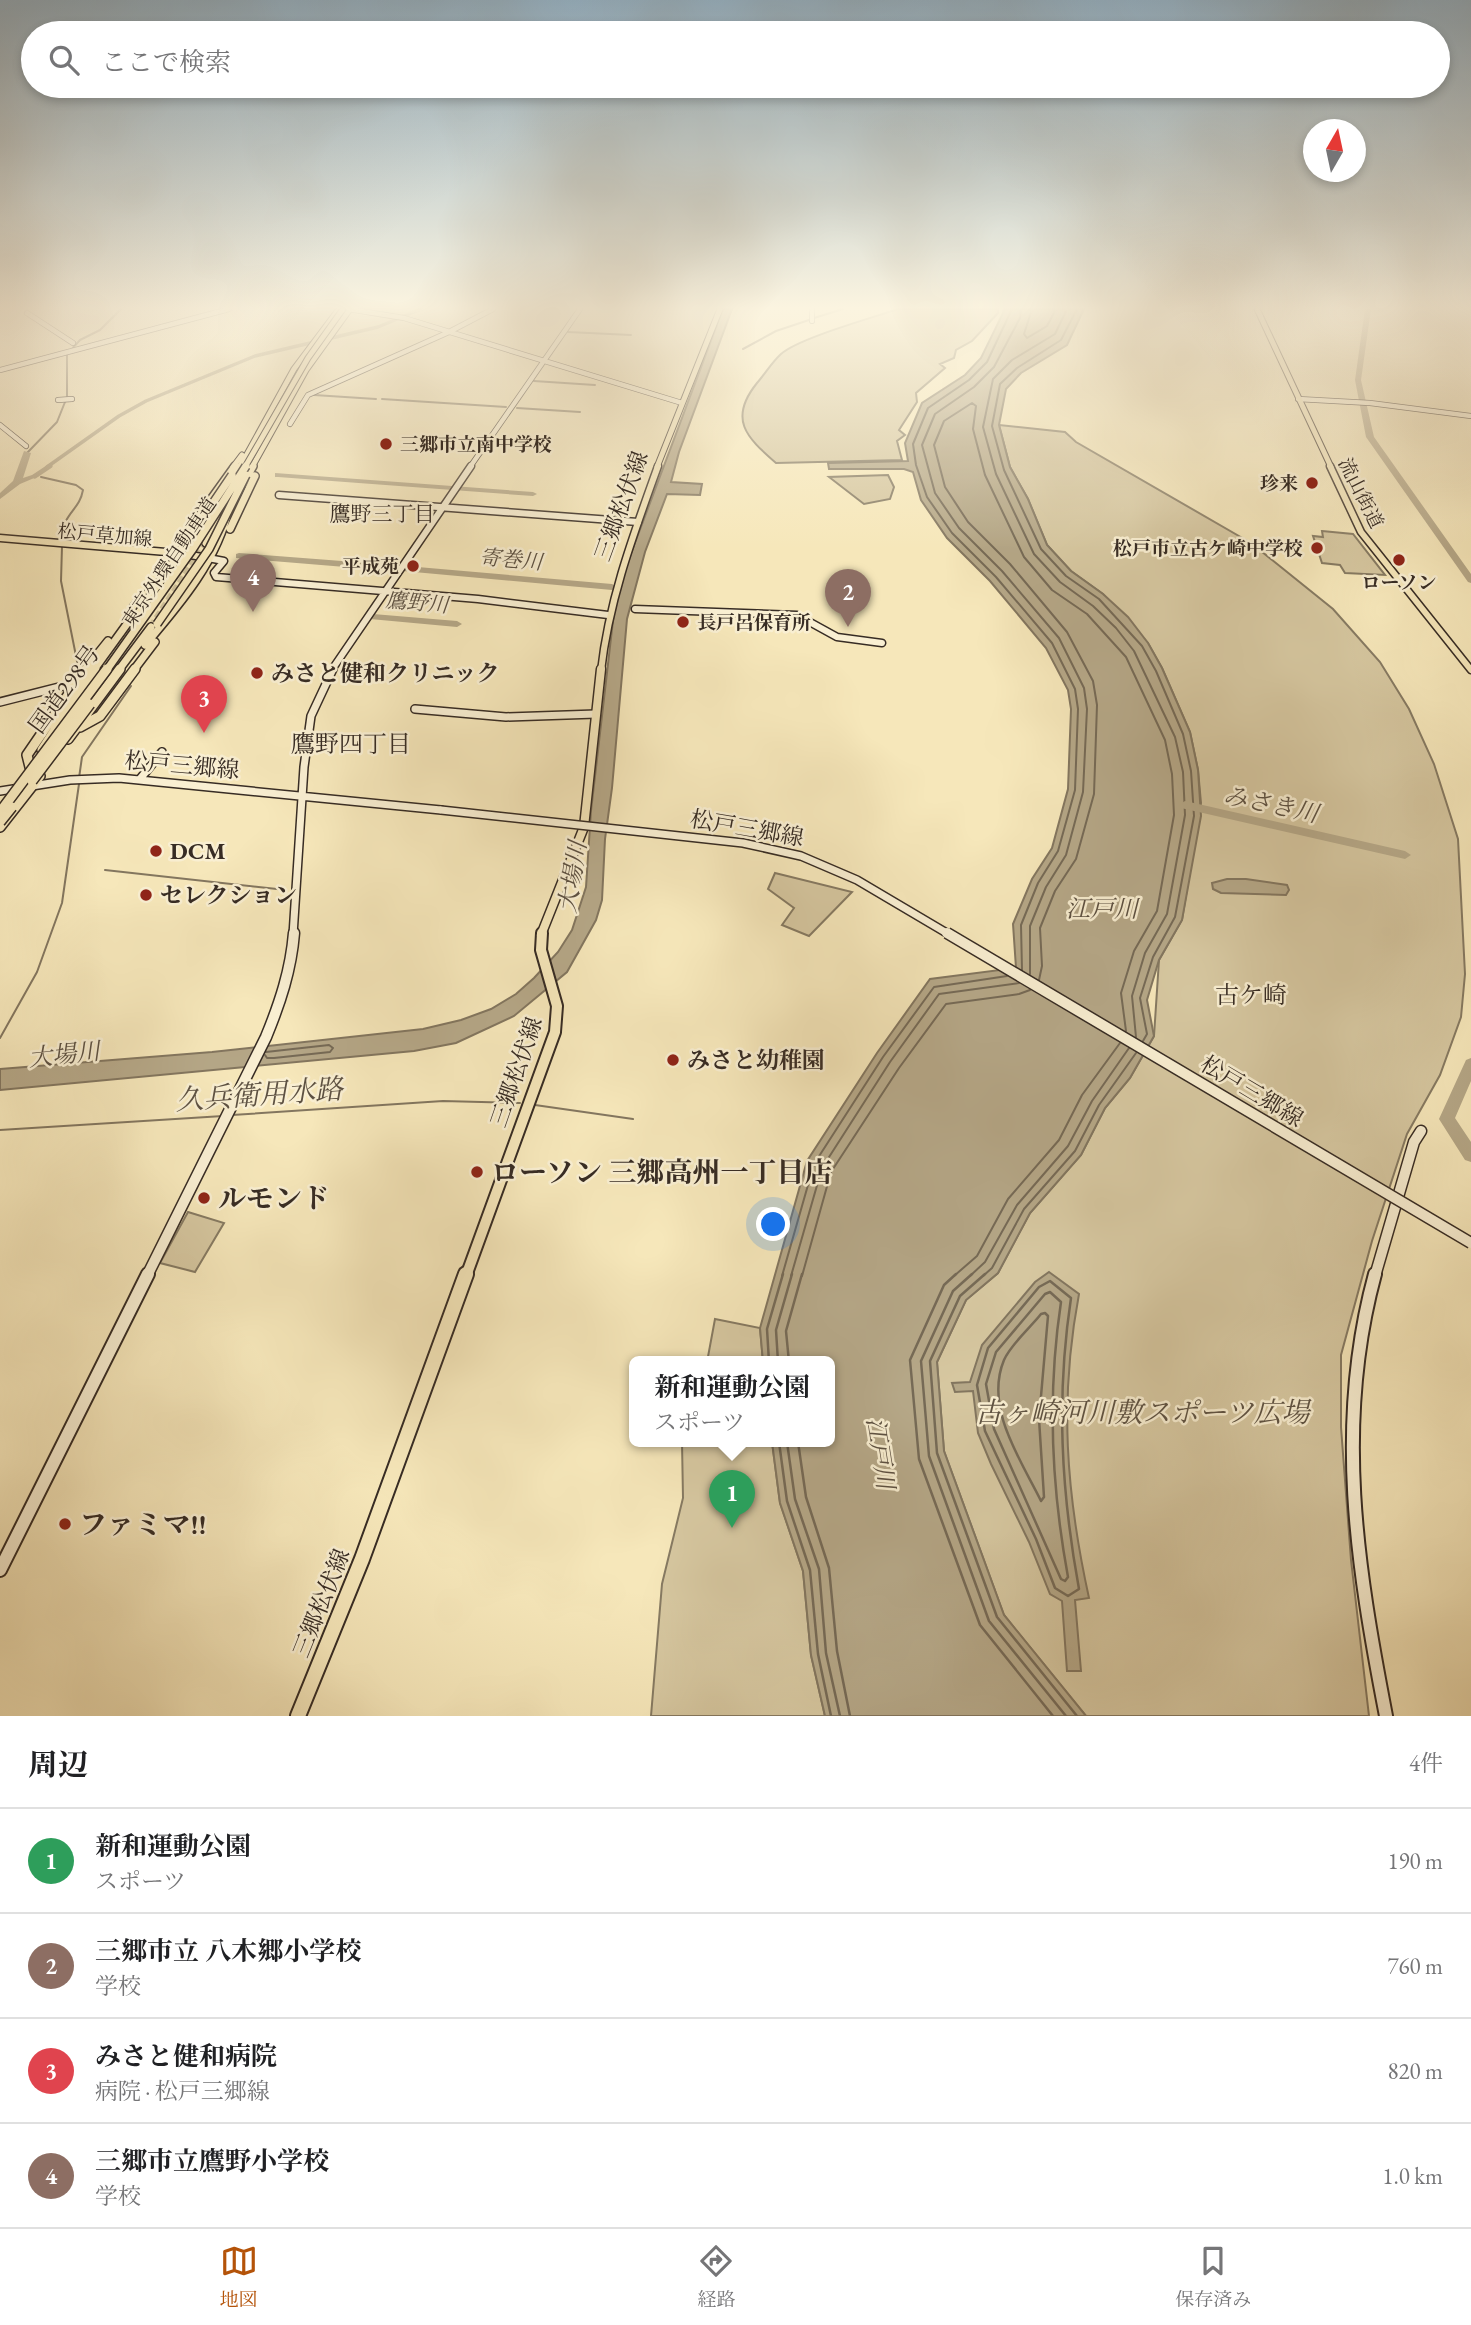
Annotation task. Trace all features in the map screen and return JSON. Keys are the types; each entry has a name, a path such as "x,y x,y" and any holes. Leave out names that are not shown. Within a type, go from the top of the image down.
{"highway":[{"path":"272,411 265,406 276,389"},
{"path":"121,634 135,622 272,411 283,389"},
{"name":"東京外環自動車道","path":"0,809 119,654 207,528 286,389"},
{"name":"東京外環自動車道","path":"0,825 133,644 223,510 293,389"},
{"name":"国道298号","path":"206,543 297,389"},
{"path":"190,541 189,530 272,411"},
{"path":"42,751 72,701 148,593 190,541 198,523 217,507 240,471 255,436"},
{"path":"223,535 229,533 273,438 271,436"},
{"path":"139,650 224,524 248,468"},
{"name":"国道298号","path":"103,694 156,633 191,586 223,535 229,507"},
{"path":"76,730 100,716 184,603 191,586"},
{"path":"30,767 26,755 75,683 141,597 148,593"},
{"name":"国道298号","path":"0,809 135,622"},
{"name":"国道298号","path":"0,825 154,626"}],"main road":[{"name":"三郷松伏線","path":"298,1716 362,1559 555,1032 558,1009 540,944 541,930 584,827 608,615 620,570 688,389"},
{"name":"流山街道","path":"1294,389 1361,532 1471,670"},
{"name":"松戸草加線","path":"0,540 208,558"}],"street":[{"path":"290,424 308,395 321,389"},
{"path":"0,1570 265,1040 280,1003 292,958 307,733 317,699 337,660 524,389"},
{"path":"637,389 682,403"},
{"path":"1298,398 1369,402 1471,416"},
{"path":"59,400 71,399"},
{"path":"0,425 26,446"},
{"path":"279,495 638,522"},
{"path":"208,558 224,561 214,573 216,577 384,591 608,615"},
{"path":"635,609 797,615 837,637 882,643"},
{"path":"0,702 75,683"},
{"path":"415,709 506,717 596,714"},
{"path":"140,779 162,752"},
{"name":"松戸三郷線","path":"0,791 84,779 140,779 743,843 788,852 824,864 857,880 1471,1243"},
{"path":"1386,1716 1360,1566 1353,1470 1353,1390 1373,1277 1415,1142 1421,1131"}],"green space":[{"path":"753,389 921,389 916,393 917,402 899,430 905,435 897,441 902,460 776,463 756,445 744,427 742,417"},
{"name":"古ヶ崎河川敷スポーツ広場","path":"999,425 1065,432 1076,442 1251,543 1333,609 1380,662 1409,709 1434,764 1458,839 1465,974 1461,1017 1440,1075 1407,1134 1372,1241 1341,1355 1341,1427 1351,1560 1369,1716 1086,1716 1004,1615 944,1451 937,1362 966,1300 998,1273 1030,1213 1081,1155 1105,1108 1130,1078 1154,1036 1159,960 1182,920 1201,803 1190,732 1162,668 1148,643 1103,594 1071,571 1047,545 1028,499 1010,467"},
{"path":"888,475 894,487 890,499 864,504 829,477"},
{"path":"1322,531 1353,534 1385,575 1345,573 1340,565 1322,563 1313,536 1323,537"},
{"path":"775,873 852,892 809,936 782,925 794,908 768,889"},
{"path":"188,1212 224,1223 195,1272 160,1263"},
{"path":"715,1319 760,1328 762,1356 708,1356"},
{"path":"682,1447 773,1447 780,1503 803,1571 811,1655 825,1716 651,1716 662,1584 683,1498"}],"water":[{"path":"693,389 702,389 671,482 702,484 700,495 667,494 645,552 627,619 605,839 602,900 596,920 567,972 514,1016 456,1043 414,1051 0,1090 0,1069 212,1052 423,1029 491,1009 516,994 558,952 572,930 586,887 591,811 614,612 627,564"},
{"name":"江戸川","path":"943,389 1006,389 999,425 1010,467 1028,499 1047,545 1071,571 1103,594 1128,617 1148,643 1190,732 1198,770 1201,816 1182,920 1159,960 1147,1000 1154,1036 1130,1078 1105,1108 1081,1155 1030,1213 998,1273 966,1300 937,1362 944,1451 1004,1615 1086,1716 825,1716 811,1655 803,1571 780,1503 773,1447 835,1447 835,1356 762,1356 760,1328 807,1161 877,1053 930,979 1016,968 1013,924 1032,879 1052,848 1068,789 1071,709 1068,690 1046,648 990,581 947,538 921,500 913,472 904,469 829,469 828,463 908,461 905,443 922,403"},
{"path":"1227,879 1287,885 1289,890 1286,895 1221,893 1213,889 1212,883"},
{"path":"1049,1272 1079,1294 1067,1409 1070,1484 1089,1598 1075,1600 1081,1671 1067,1671 1062,1601 1050,1594 1029,1542 991,1464 978,1433 973,1391 955,1392 952,1383 970,1382 982,1345 1035,1282"}],"waterway":[{"path":"67,389 67,396"},
{"path":"47,467 119,416 175,389"},
{"path":"1360,389 1370,437 1471,580"},
{"path":"314,395 376,399"},
{"path":"382,399 506,407"},
{"path":"27,453 57,422 65,402"},
{"path":"517,408 580,412"},
{"path":"17,482 27,453"},
{"path":"35,476 50,466"},
{"path":"278,475 533,494"},
{"name":"久兵衛用水路","path":"17,482 35,476"},
{"name":"久兵衛用水路","path":"41,477 76,485 83,490 65,523 61,541"},
{"path":"0,497 17,482"},
{"name":"久兵衛用水路","path":"62,546 61,581 78,666"},
{"name":"寄巻川","path":"239,556 394,568"},
{"name":"寄巻川","path":"406,569 612,587"},
{"name":"鷹野川","path":"373,617 457,624"},
{"name":"久兵衛用水路","path":"79,778 82,757 131,686"},
{"name":"久兵衛用水路","path":"0,1038 37,972 62,903 79,784"},
{"name":"みさき川","path":"1185,805 1405,855"},
{"path":"105,870 286,890"},
{"path":"1471,1064 1447,1119 1471,1155"},
{"name":"久兵衛用水路","path":"232,1115 443,1101 520,1103"},
{"name":"久兵衛用水路","path":"535,1105 633,1119"},
{"name":"久兵衛用水路","path":"0,1130 223,1116"}],"tunnel":[{"path":"156,595 193,542"},
{"path":"151,627 206,543"}],"place":[{"name":"三郷市立南中学校","path":"386,444"},
{"name":"珍来","path":"1312,483"},
{"name":"松戸市立古ケ崎中学校","path":"1317,548"},
{"name":"ローソン","path":"1399,560"},
{"name":"平成苑","path":"413,566"},
{"name":"三郷市立鷹野小学校","path":"253,612"},
{"name":"長戸呂保育所","path":"683,622"},
{"name":"三郷市立 八木郷小学校","path":"848,627"},
{"name":"みさと健和クリニック","path":"257,673"},
{"name":"みさと健和病院","path":"204,733"},
{"name":"DCM","path":"156,851"},
{"name":"セレクション","path":"146,895"},
{"name":"みさと幼稚園","path":"673,1060"},
{"name":"ローソン 三郷高州一丁目店","path":"477,1172"},
{"name":"ルモンド","path":"204,1198"},
{"name":"ファミマ!!","path":"65,1524"},
{"name":"新和運動公園","path":"732,1528"}],"district":[{"name":"鷹野三丁目","path":"382,513"},
{"name":"鷹野四丁目","path":"351,743"},
{"name":"古ケ崎","path":"1251,994"}],"water label":[{"name":"大場川","path":"572,877"},
{"name":"大場川","path":"64,1054"}]}
